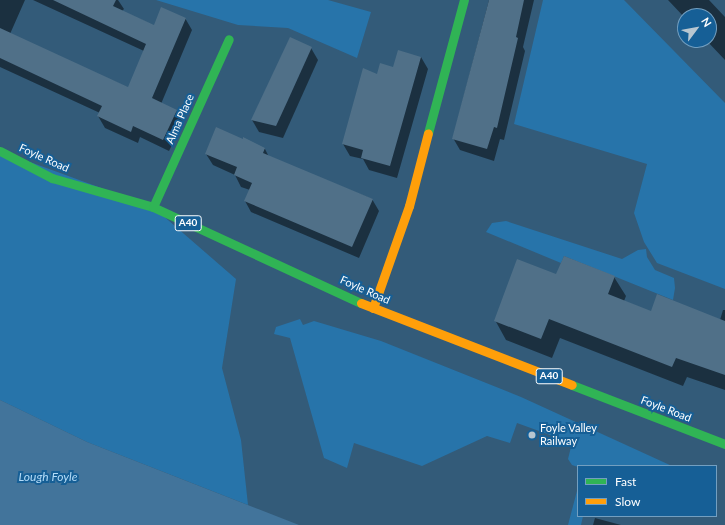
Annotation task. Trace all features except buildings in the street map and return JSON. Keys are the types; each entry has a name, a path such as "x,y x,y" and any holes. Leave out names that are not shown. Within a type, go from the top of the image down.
{"main road":[{"path":"373,308 409,206 464,0"},
{"name":"Alma Place","path":"153,207 229,39"},
{"name":"Foyle Road","path":"0,151 52,178 153,207 373,308 725,444"}],"shaded area":[{"path":"156,0 328,0 371,12 357,58 288,28 238,25"},
{"path":"543,0 624,0 725,103 725,289 657,263 644,242 634,213 647,164 514,124"},
{"path":"0,151 153,207 236,279 222,368 241,440 248,505 87,442 0,400"},
{"path":"506,221 622,259 638,250 646,249 647,257 655,270 674,278 675,288 673,300 564,256 561,263 486,232 492,223"},
{"path":"300,319 303,325 314,321 381,341 521,397 670,465 577,465 577,467 572,465 568,459 572,443 517,423 510,443 487,436 422,466 354,443 347,468 324,458 290,338 274,334 276,327"},
{"path":"577,491 577,517 583,517 581,525 568,525"}],"water":[{"name":"Lough Foyle","path":"0,400 87,442 299,525 0,525"}],"traffic: fast":[{"path":"428,133 464,0"},
{"path":"153,207 229,39"},
{"path":"0,151 52,178 153,207 361,303"},
{"path":"572,385 725,444"}],"traffic: slow":[{"path":"373,308 409,206 428,133"},
{"path":"361,303 572,385"}],"place":[{"name":"Foyle Valley Railway","path":"532,435"}]}
